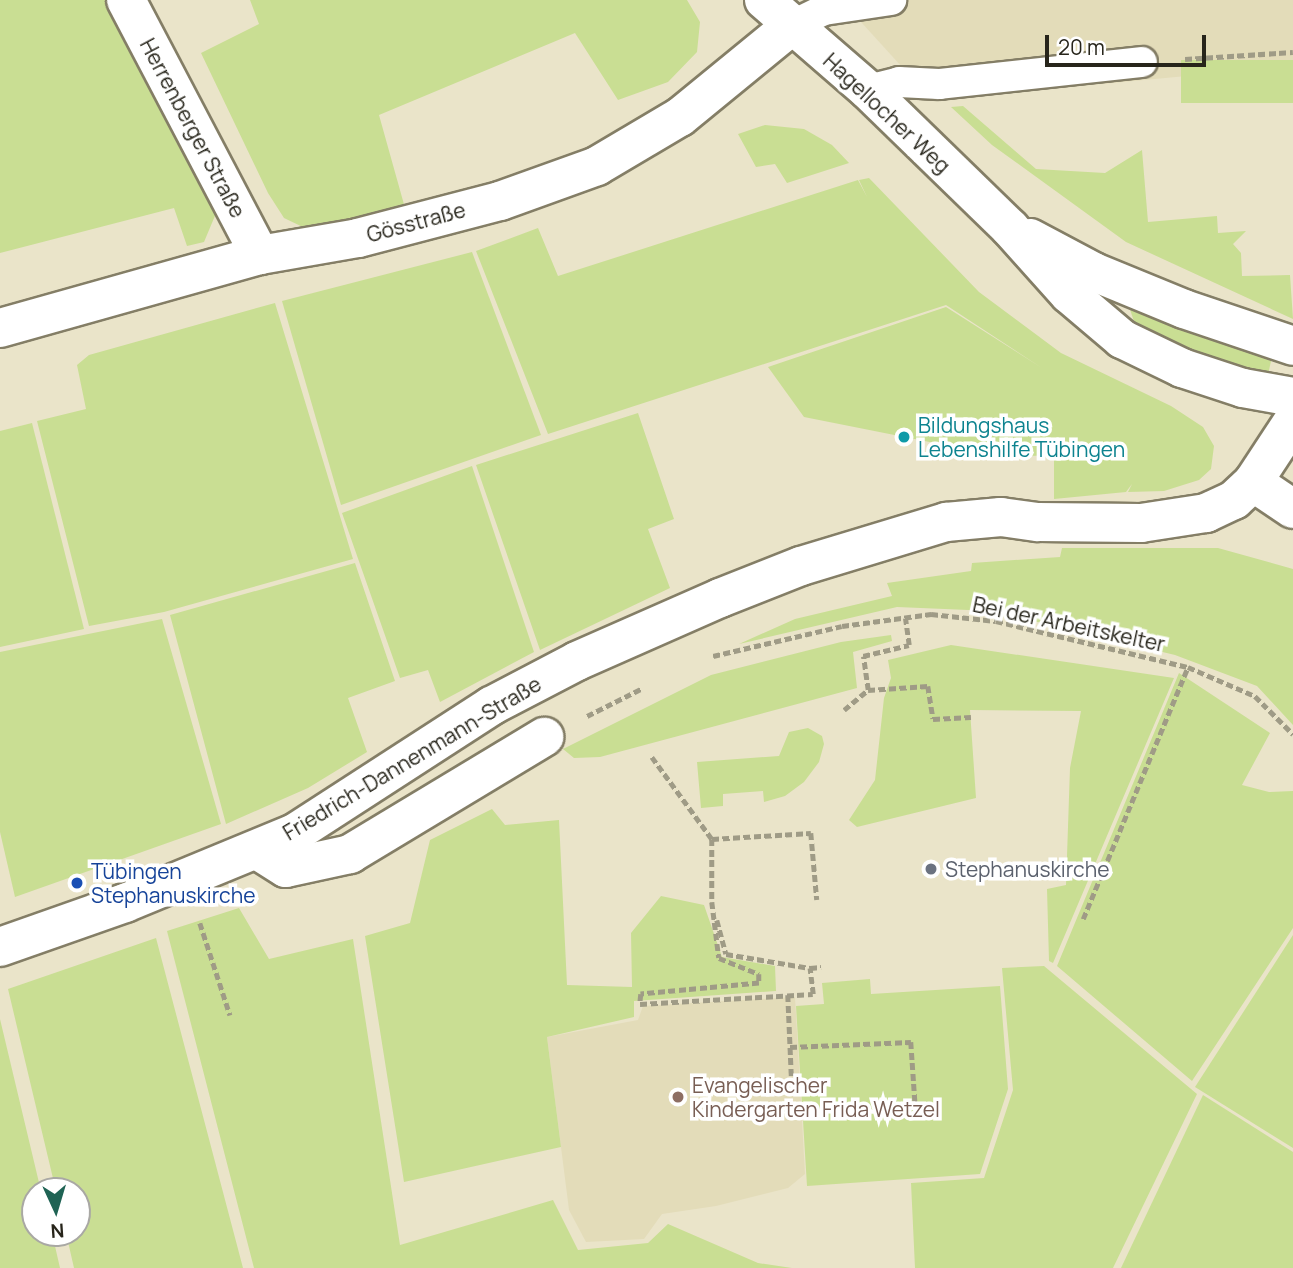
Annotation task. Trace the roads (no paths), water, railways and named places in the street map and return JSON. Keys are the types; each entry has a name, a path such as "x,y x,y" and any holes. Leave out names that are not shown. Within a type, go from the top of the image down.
{"street":[{"name":"Herrenberger Straße","path":"126,0 260,255"},
{"name":"Hagellocher Weg","path":"764,0 868,90 1009,227 1069,294 1122,339 1182,368 1243,388 1293,397"},
{"name":"Gösstraße","path":"0,328 260,255 358,237 500,201 597,166 680,117 791,26"},
{"name":"Hagellocher Weg","path":"1009,227 1094,272 1233,328 1293,346"},
{"name":"Friedrich-Dannenmann-Straße","path":"0,947 187,879 295,833 491,706 577,661 801,566 946,522 1002,517 1103,524 1173,520 1206,513 1234,500 1253,482 1293,421"},
{"path":"1253,482 1293,509"},
{"name":"Friedrich-Dannenmann-Straße","path":"257,850 286,868 351,854 544,737"}],"lane":[{"path":"791,26 824,10 891,0"},
{"path":"868,90 899,82 939,84 1143,62"}],"place":[{"name":"Bildungshaus Lebenshilfe Tübingen","path":"904,437"},
{"name":"Stephanuskirche","path":"931,869"},
{"name":"Tübingen Stephanuskirche","path":"77,883"},
{"name":"Evangelischer Kindergarten Frida Wetzel","path":"678,1097"}]}
